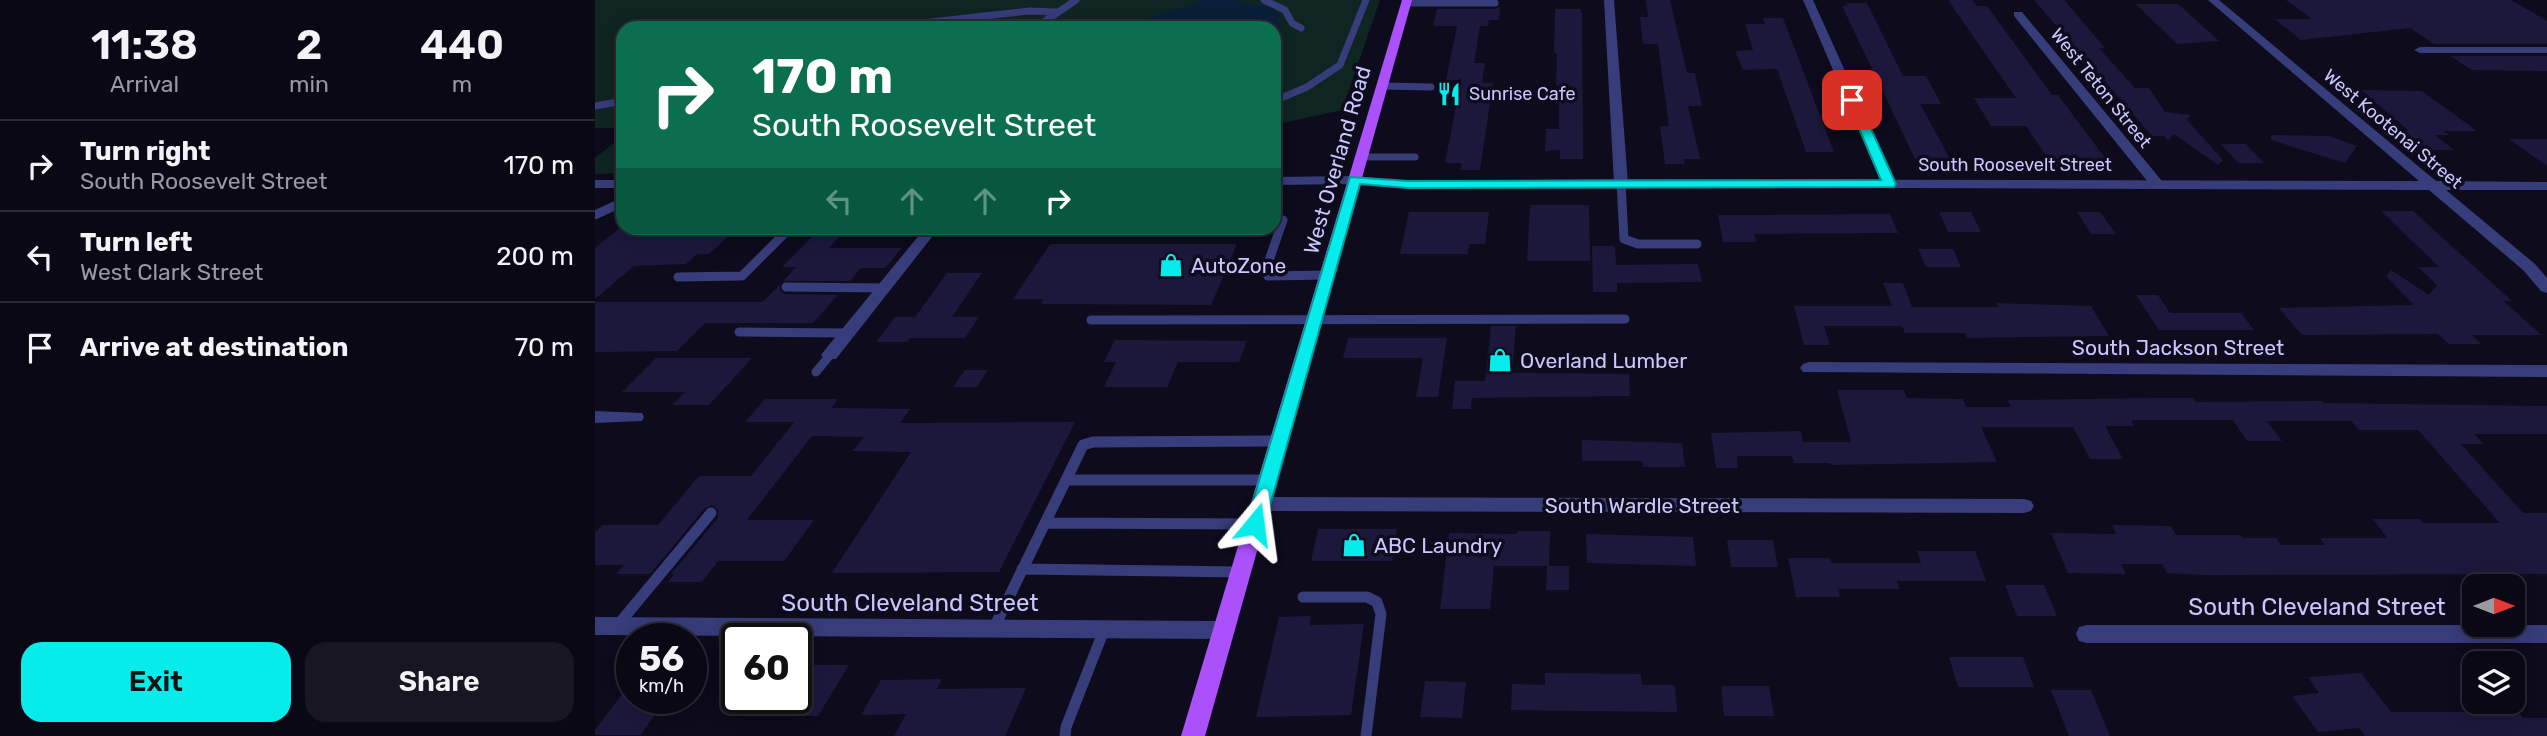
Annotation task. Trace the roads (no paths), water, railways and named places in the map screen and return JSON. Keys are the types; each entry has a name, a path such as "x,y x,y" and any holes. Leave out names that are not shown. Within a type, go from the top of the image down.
{"main road":[{"name":"West Overland Road","path":"1193,736 1407,2"}],"street":[{"path":"1609,0 1621,183"},
{"path":"1808,0 1889,184"},
{"name":"West Kootenai Street","path":"2213,0 2529,267 2547,288"},
{"name":"West Teton Street","path":"2018,14 2157,184"},
{"path":"2420,50 2547,50"},
{"name":"South Roosevelt Street","path":"1281,181 1355,180 1409,184 2547,186"},
{"path":"595,184 616,184"},
{"path":"830,355 926,235"},
{"name":"South Jackson Street","path":"1809,368 2547,371"},
{"path":"595,417 635,417"},
{"name":"South Wardle Street","path":"1261,504 2024,506"},
{"name":"South Cleveland Street","path":"603,629 1224,630"},
{"name":"South Cleveland Street","path":"2087,634 2547,634"}],"lane":[{"path":"1264,0 1284,7 1293,23 1301,28"},
{"path":"1281,98 1307,87 1340,65 1366,0"},
{"path":"940,21 1029,11 1056,12 1070,8 1073,1"},
{"path":"1407,2 1496,3"},
{"path":"1044,21 1056,12"},
{"path":"1382,86 1431,87"},
{"path":"595,106 616,102"},
{"path":"1362,157 1415,157"},
{"path":"1621,183 1624,239 1638,244 1697,244"},
{"path":"597,212 616,205"},
{"path":"678,276 742,276 783,235"},
{"path":"1278,235 1266,269 1268,276 1327,275"},
{"path":"786,287 884,288"},
{"path":"1091,320 1625,319"},
{"path":"739,332 847,333"},
{"path":"816,372 830,355"},
{"path":"993,630 1083,445 1093,442 1279,441"},
{"path":"1066,480 1268,480"},
{"path":"603,629 711,513"},
{"path":"1045,523 1255,524"},
{"path":"1022,569 1241,572"},
{"path":"1303,597 1367,597 1377,602 1381,614 1366,736"},
{"path":"1065,736 1066,727 1104,630"}],"water":[{"path":"1203,0 1235,0 1275,8 1279,14 1278,21 1143,21"}],"place":[{"name":"Sunrise Cafe","path":"1449,94"},
{"name":"AutoZone","path":"1171,265"},
{"name":"Overland Lumber","path":"1500,360"},
{"name":"ABC Laundry","path":"1354,545"}]}
